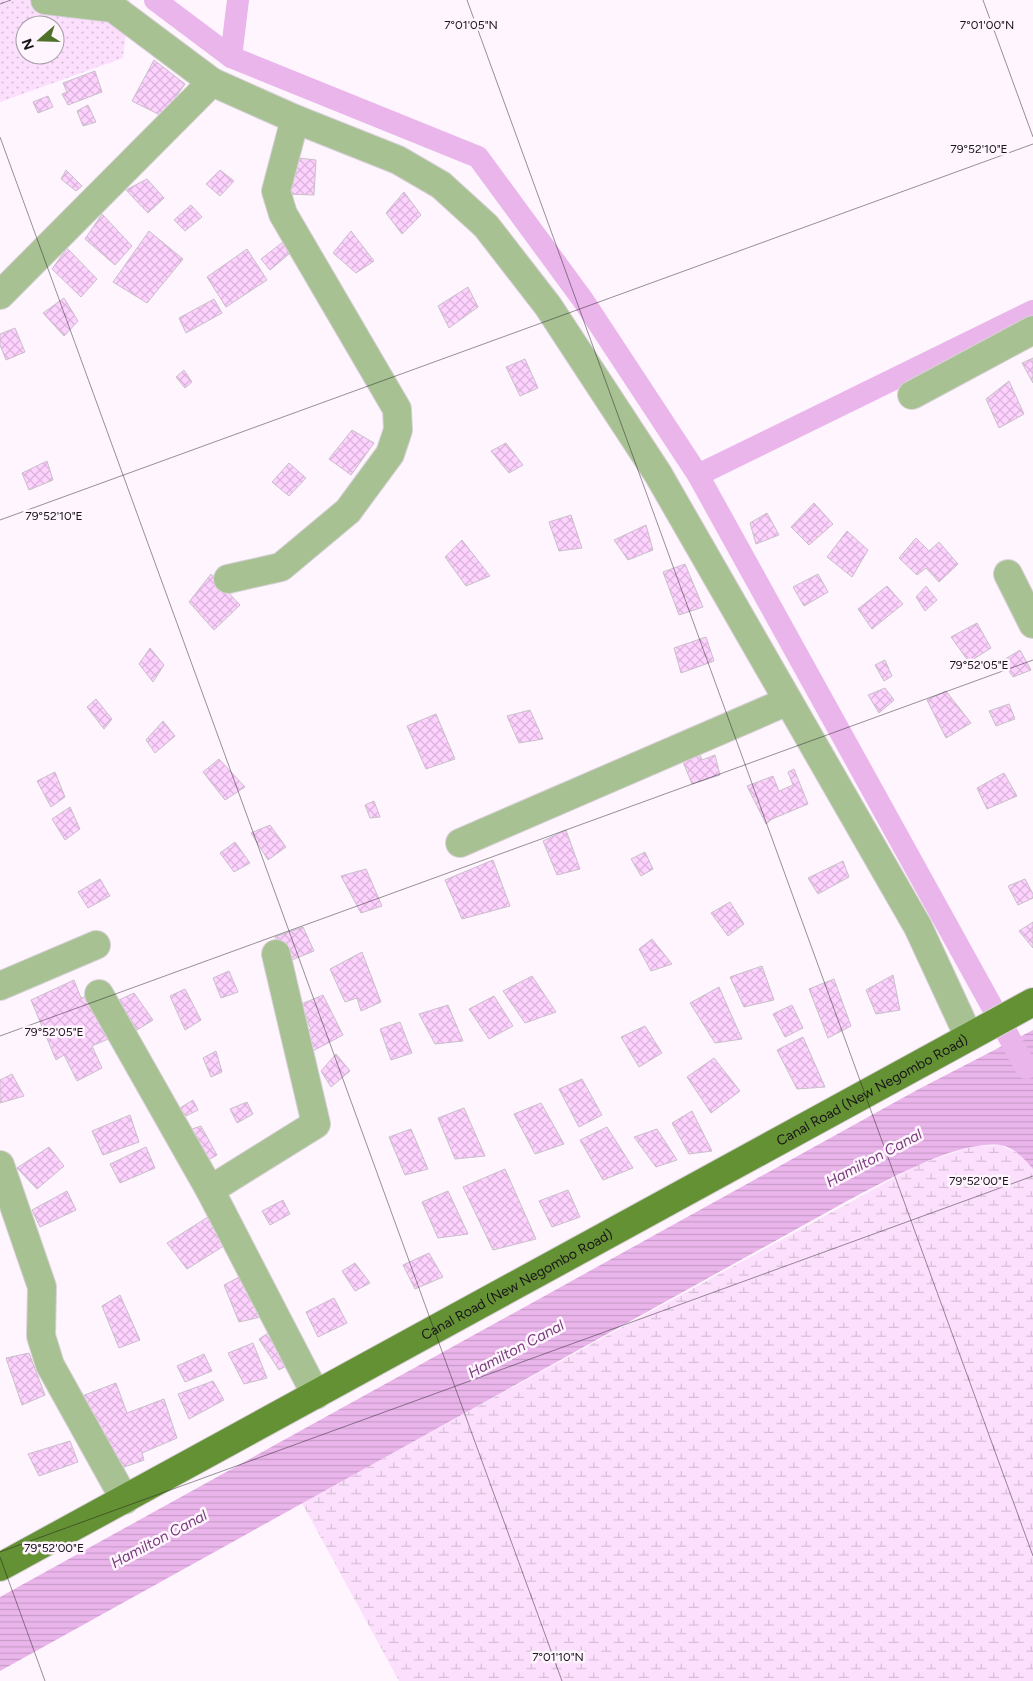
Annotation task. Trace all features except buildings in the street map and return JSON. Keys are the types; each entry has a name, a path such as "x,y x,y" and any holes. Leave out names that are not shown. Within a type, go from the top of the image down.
{"main road":[{"name":"Canal Road (New Negombo Road)","path":"0,1567 1033,1003"}],"street":[{"path":"45,0 113,8 212,82 295,119 398,160 441,185 486,226 548,306 658,474 918,927 974,1035"},
{"path":"0,295 212,82"},
{"path":"228,579 281,567 348,512 390,454 398,430 398,409 283,214 276,191 295,119"},
{"path":"912,395 1033,330"},
{"path":"1008,574 1033,624"},
{"path":"460,843 788,701"},
{"path":"0,986 96,945"},
{"path":"210,1190 316,1124 276,954"},
{"path":"99,994 210,1190 316,1395"},
{"path":"0,1165 42,1287 41,1336 50,1365 125,1500"}],"green space":[{"path":"0,0 130,0 123,58 0,102"},
{"path":"1001,1145 1021,1155 1033,1169 1033,1681 399,1681 302,1503 918,1165 973,1146"}],"water":[{"name":"Hamilton Canal","path":"1033,1030 1033,1169 1010,1148 1000,1145 983,1145 943,1155 901,1173 847,1201 0,1671 0,1597 917,1090"}],"waterway":[{"path":"155,0 231,57 478,157 583,300 698,475 1026,1068"},
{"path":"231,57 238,0"},
{"path":"698,475 1033,311"}]}
